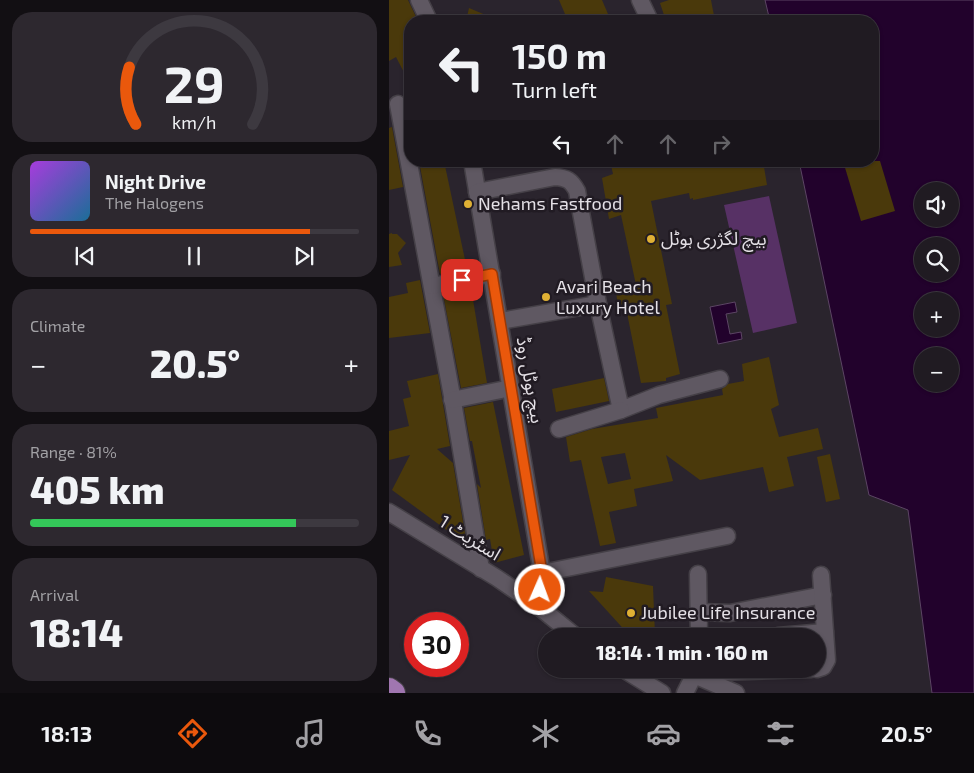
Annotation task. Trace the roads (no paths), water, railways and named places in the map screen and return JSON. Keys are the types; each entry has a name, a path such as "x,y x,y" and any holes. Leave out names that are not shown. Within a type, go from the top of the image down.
{"highway":[{"path":"389,690 393,693"}],"street":[{"path":"419,0 426,15"},
{"path":"640,0 647,15"},
{"path":"399,103 404,131"},
{"path":"411,167 481,569"},
{"name":"بیچ ہوٹل روڈ","path":"473,167 542,573 538,606"},
{"path":"477,192 555,177 564,178 572,183 577,191 621,410"},
{"path":"432,286 492,274"},
{"path":"500,321 599,304"},
{"path":"559,429 621,410 659,395 720,379"},
{"path":"452,400 511,388"},
{"name":"اسٹریٹ 1","path":"389,512 497,578 538,606 565,628"},
{"path":"542,573 727,536"},
{"path":"698,574 699,628"},
{"path":"821,575 825,628"},
{"path":"699,612 730,613 823,595"},
{"path":"826,646 826,662"},
{"path":"638,678 662,693"},
{"path":"685,693 694,678"},
{"path":"710,678 736,693"}],"place":[{"name":"Nehams Fastfood","path":"468,204"},
{"name":"بیچ لگژری ہوٹل","path":"651,239"},
{"name":"Avari Beach Luxury Hotel","path":"546,297"},
{"name":"Jubilee Life Insurance","path":"631,613"}]}
